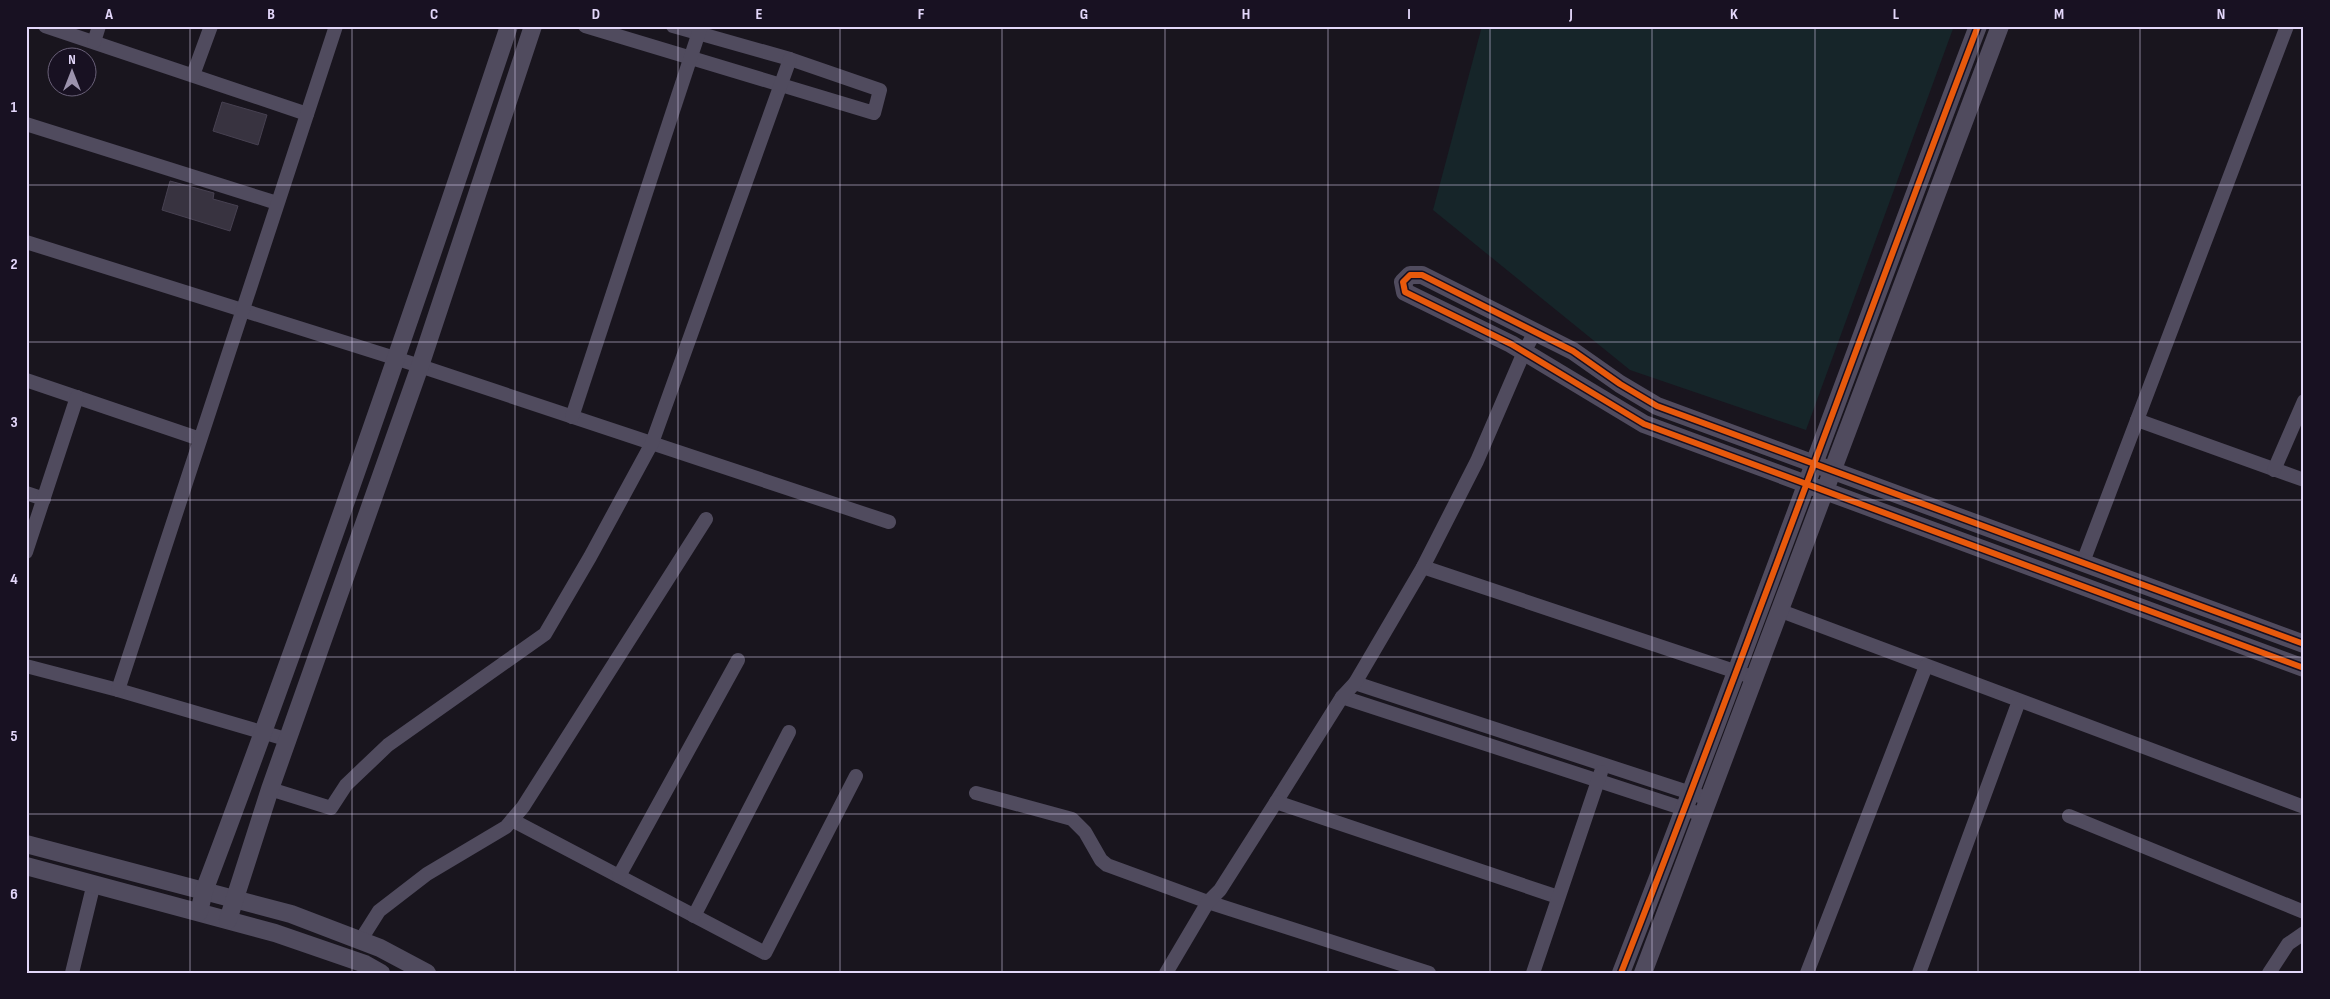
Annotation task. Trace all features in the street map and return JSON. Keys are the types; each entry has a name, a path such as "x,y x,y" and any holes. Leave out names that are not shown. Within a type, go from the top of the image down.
{"street":[{"path":"45,26 307,114"},
{"path":"94,42 99,26"},
{"path":"193,75 211,26"},
{"path":"118,690 336,26"},
{"path":"198,912 397,359 508,26"},
{"path":"228,920 233,899 270,789 289,740 420,366 533,26"},
{"path":"585,26 874,113 880,90 700,31 673,26"},
{"path":"1622,973 1738,672 1907,212 1978,26"},
{"path":"1643,973 1834,471 2000,26"},
{"path":"2083,562 2287,26"},
{"path":"572,417 700,31"},
{"path":"270,789 331,808 346,785 388,745 545,634 590,557 652,443 790,59"},
{"path":"26,124 278,203"},
{"path":"26,242 420,366 889,522"},
{"path":"2304,644 1651,403 1573,351 1422,275 1410,274 1403,282 1405,292 1524,352 1644,424 2304,668"},
{"path":"1166,973 1208,902 1220,890 1342,697 1354,683 1423,567 1477,461 1524,352 1535,332"},
{"path":"26,380 200,438"},
{"path":"26,552 77,397"},
{"path":"2274,470 2304,401"},
{"path":"2137,420 2304,480"},
{"path":"26,494 44,499"},
{"path":"360,941 379,911 427,874 506,827 523,807 706,519"},
{"path":"1423,567 1755,678"},
{"path":"1781,611 2304,807"},
{"path":"619,876 738,660"},
{"path":"26,666 118,690 289,740"},
{"path":"1807,973 1926,666"},
{"path":"1354,683 1604,764 1706,807"},
{"path":"1342,697 1598,781 1688,801"},
{"path":"1919,973 2019,701"},
{"path":"694,916 789,732"},
{"path":"1533,973 1604,764"},
{"path":"512,820 765,953 856,776"},
{"path":"976,793 1072,820 1085,832 1104,864 1208,902 1429,973"},
{"path":"1276,802 1558,897"},
{"path":"2069,816 2304,912"},
{"path":"26,844 291,914 380,948 427,973"},
{"path":"26,866 275,933 365,964 381,973"},
{"path":"72,973 94,883"},
{"path":"2268,973 2288,944 2304,933"}],"shaded area":[{"path":"1482,26 1954,26 1806,430 1630,370 1433,210"}],"building":[{"path":"222,102 267,115 258,145 213,131"},
{"path":"170,181 214,193 213,199 238,206 230,231 162,210"}],"cycle path":[{"path":"1621,973 1712,737 1978,26"},
{"path":"2304,644 1657,406 1620,384 1573,351 1422,275 1410,275 1403,282 1405,292 1511,344 1644,424 2304,668"}]}
